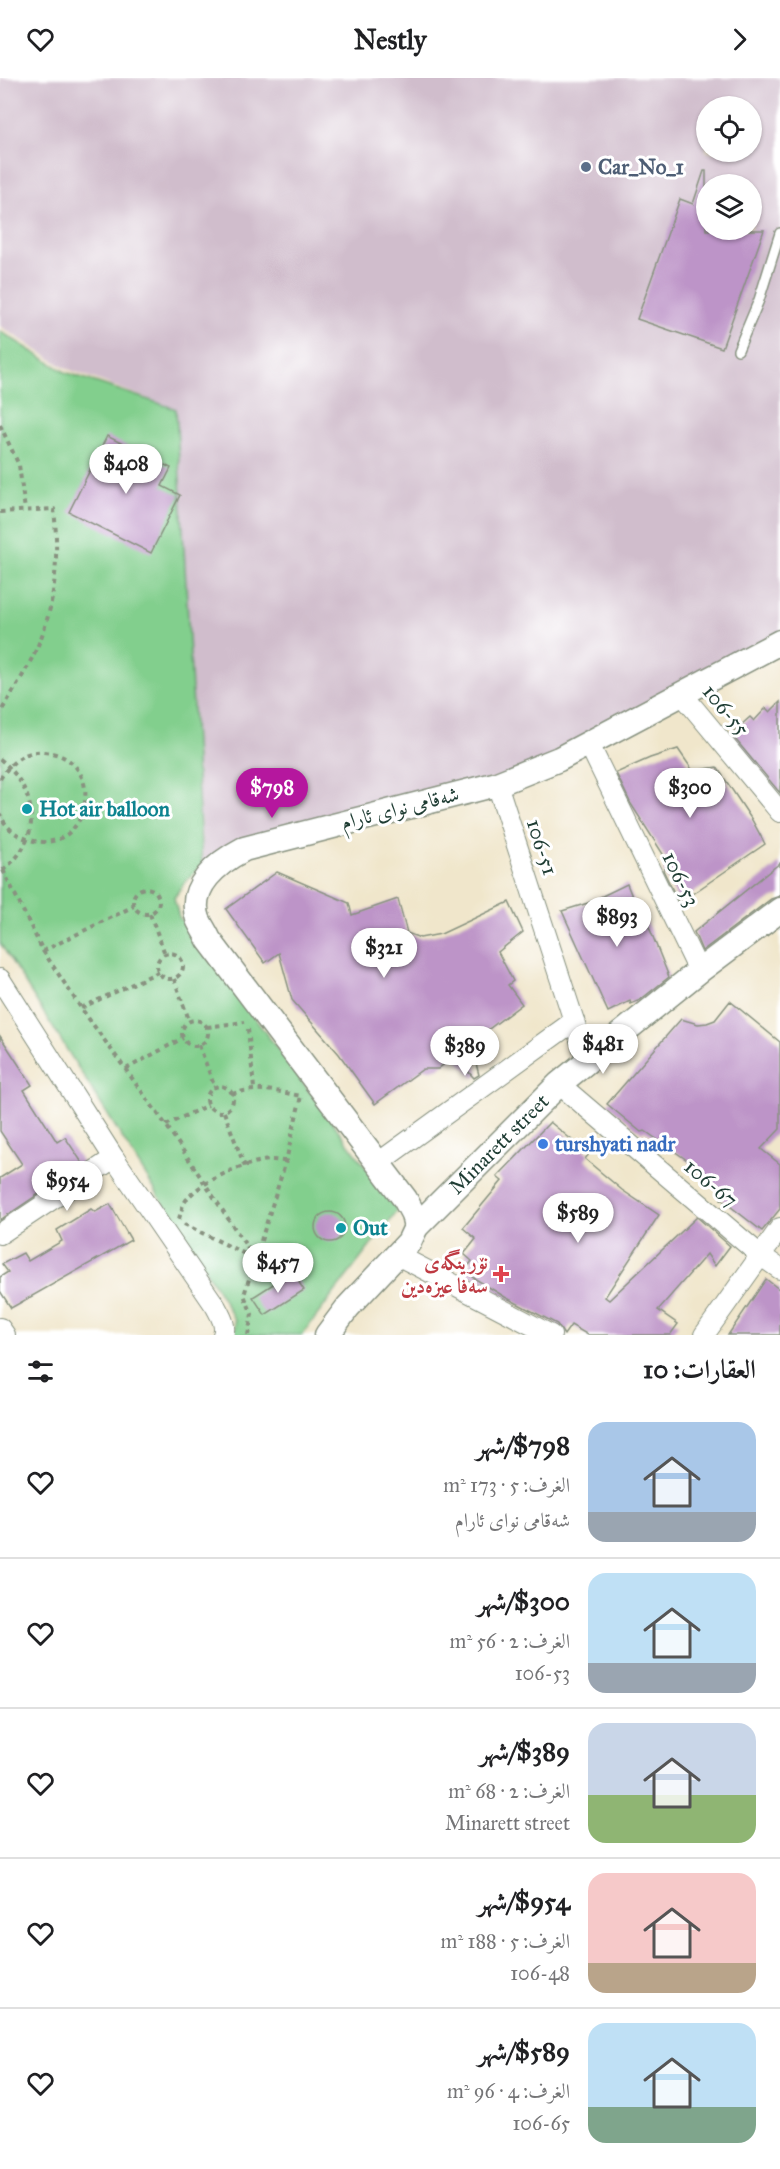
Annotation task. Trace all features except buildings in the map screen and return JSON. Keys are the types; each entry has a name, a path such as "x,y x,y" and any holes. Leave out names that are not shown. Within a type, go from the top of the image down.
{"street":[{"name":"شەقامی نوای ئارام","path":"416,1227 413,1214 405,1199 209,940 198,918 196,897 207,876 224,860 244,849 497,784 529,773 589,744 780,642"},
{"name":"106-55","path":"682,694 780,812"},
{"name":"106-53","path":"589,744 699,971"},
{"name":"106-51","path":"497,784 587,1061"},
{"name":"Minarett street","path":"327,1335 348,1307 409,1242 416,1227 558,1084 699,971 780,910"},
{"path":"0,979 114,1158 216,1307 225,1330 223,1335"},
{"path":"378,1163 574,1021"},
{"name":"106-67","path":"558,1084 760,1255 780,1269"},
{"path":"0,1234 114,1158"},
{"path":"705,1335 780,1228"},
{"path":"397,1255 551,1335"},
{"path":"0,1328 5,1335"}],"lane":[{"path":"738,350 759,300 780,233"}],"path":[{"path":"0,424 19,465 25,510"},
{"path":"0,512 54,509 55,576 46,623 39,641 0,713"},
{"path":"0,779 9,766 27,754 53,753 65,758 75,766 86,789 86,803 82,817 74,828 50,841 36,842 27,839 11,830 0,814"},
{"path":"0,759 9,766 24,786 31,806 30,828 23,848 10,865 2,871 43,951 81,1008 166,1125 255,1259"},
{"path":"151,888 160,900 156,910 150,914 142,914 134,906 136,892 141,889 151,888"},
{"path":"43,951 134,906"},
{"path":"150,914 165,954"},
{"path":"165,954 175,954 182,961 183,971 174,979 166,979 158,972 158,962 165,954"},
{"path":"81,1008 158,972"},
{"path":"174,979 189,1020"},
{"path":"207,1027 207,1037 199,1045 190,1045 183,1038 182,1028 189,1020 199,1020 207,1027 248,1022 254,1088"},
{"path":"126,1069 183,1038"},
{"path":"199,1045 214,1088"},
{"path":"224,1087 232,1094 232,1104 224,1112 215,1112 208,1105 207,1095 214,1088 224,1087"},
{"path":"232,1094 254,1088 301,1096 286,1161 243,1295 252,1314 248,1335"},
{"path":"166,1125 208,1105"},
{"path":"224,1112 245,1167"},
{"path":"255,1259 178,1221 188,1197 205,1184 245,1167 272,1160 286,1161"}],"shaded area":[{"path":"0,78 780,78 780,632 529,769 203,864 176,409 65,368 0,326"}],"green space":[{"path":"0,331 65,372 176,409 202,865 186,881 174,898 179,917 398,1210 302,1335 235,1335 235,1321 222,1297 0,943"}],"place":[{"name":"Car_No_1","path":"586,167"},
{"name":"Hot air balloon","path":"27,809"},
{"name":"turshyati nadr","path":"543,1144"},
{"name":"Out","path":"341,1228"},
{"name":"نۆرینگەی سەفا عیزەدین","path":"501,1274"}]}
